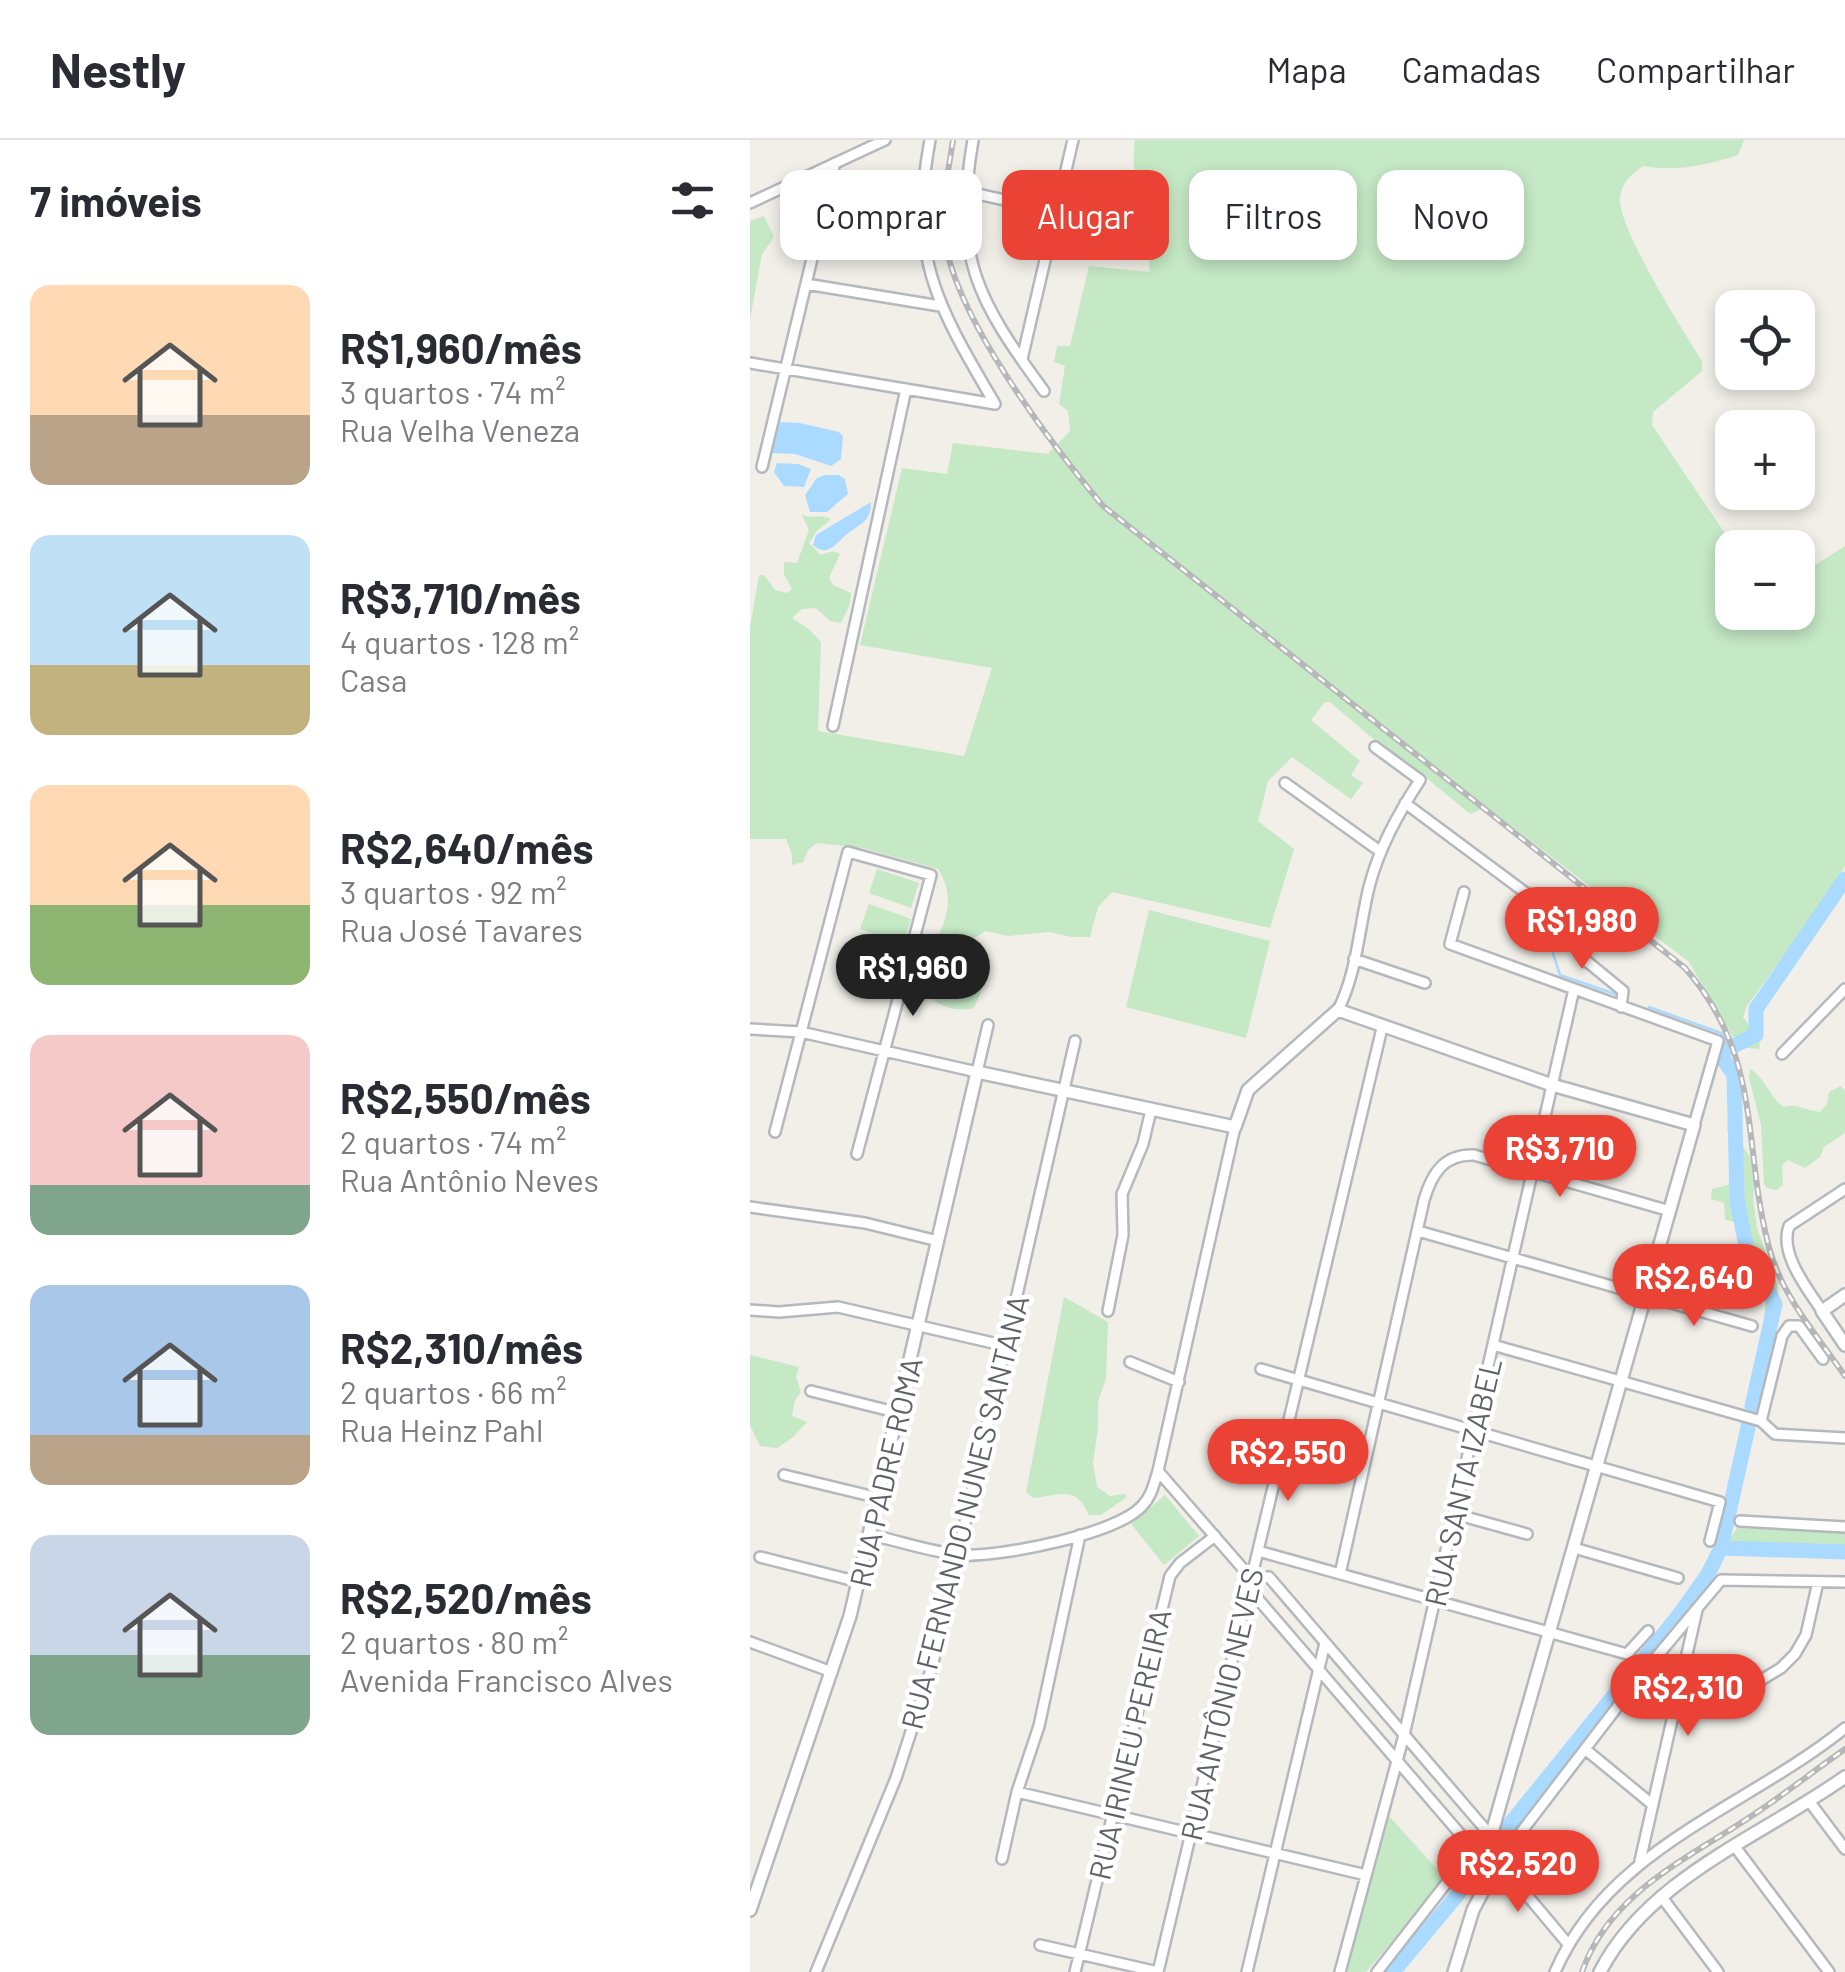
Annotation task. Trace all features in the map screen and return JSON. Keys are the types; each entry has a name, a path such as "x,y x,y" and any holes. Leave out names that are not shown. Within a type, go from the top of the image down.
{"street":[{"path":"750,202 885,140"},
{"path":"750,363 995,404 940,306 927,263 922,187 930,140"},
{"path":"968,170 973,140"},
{"path":"1066,170 1073,140"},
{"path":"762,467 835,163"},
{"path":"971,260 991,312 1044,391"},
{"path":"1022,359 1045,260"},
{"path":"806,284 940,306"},
{"path":"834,726 906,389"},
{"path":"871,1534 959,1555 1008,1551 1114,1524 1140,1508 1150,1495 1248,1090 1338,1010 1354,959 1369,884 1405,803 1420,780 1375,748"},
{"path":"1284,783 1381,852"},
{"path":"1405,803 1573,928"},
{"path":"775,1132 848,852 931,875 857,1154"},
{"path":"1464,892 1450,944 1718,1042 1490,1836"},
{"path":"1354,959 1425,983"},
{"path":"1584,959 1623,991 1622,1006"},
{"path":"1782,1054 1845,988"},
{"name":"RUA SANTA IZABEL","path":"1340,1972 1404,1735 1574,989"},
{"path":"1338,1010 1552,1085 1694,1125"},
{"name":"RUA PADRE ROMA","path":"750,1910 859,1582 988,1024"},
{"name":"RUA ANTÔNIO NEVES","path":"1158,1972 1382,1028"},
{"path":"750,1029 801,1032 1236,1127"},
{"name":"RUA FERNANDO NUNES SANTANA","path":"816,1972 884,1807 939,1640 1076,1041"},
{"path":"1108,1311 1123,1235 1122,1194 1143,1144 1151,1110"},
{"path":"1340,1574 1418,1230 1436,1172 1448,1160 1474,1155 1670,1210"},
{"path":"1845,1188 1789,1226 1786,1244 1792,1261 1845,1345"},
{"path":"750,1207 865,1223 938,1241"},
{"path":"1418,1230 1752,1326"},
{"path":"1822,1311 1845,1295"},
{"path":"750,1310 790,1312 829,1306 1006,1346"},
{"path":"1760,1421 1788,1326 1798,1326 1823,1359"},
{"path":"1493,1345 1760,1421 1775,1434 1845,1438"},
{"path":"1130,1362 1178,1382"},
{"path":"1262,1369 1720,1502 1710,1542"},
{"path":"811,1391 899,1413"},
{"path":"1158,1470 1251,1578 1258,1600 1473,1849 1477,1862 1486,1866 1498,1861"},
{"path":"784,1474 879,1498"},
{"path":"1455,1514 1527,1534"},
{"path":"1740,1521 1845,1527"},
{"path":"1002,1859 1017,1792 1039,1726 1080,1535"},
{"name":"RUA IRINEU PEREIRA","path":"1076,1972 1170,1576 1180,1563 1215,1536"},
{"path":"1574,1548 1678,1578"},
{"path":"1258,1551 1627,1654 1648,1630"},
{"path":"760,1557 859,1582"},
{"path":"1251,1578 1269,1578 1490,1836 1501,1844 1498,1861"},
{"path":"1454,1972 1473,1910 1498,1861 1720,1580 1845,1582"},
{"path":"1674,1708 1714,1709 1782,1668 1806,1635 1818,1582"},
{"path":"1640,1861 1697,1609"},
{"path":"750,1642 832,1672"},
{"path":"1247,1972 1324,1642"},
{"path":"1556,1972 1568,1944 1595,1907 1640,1861 1845,1728"},
{"path":"1585,1749 1653,1804"},
{"path":"1603,1970 1628,1928 1662,1896 1845,1778"},
{"path":"1431,1800 1448,1786"},
{"path":"1017,1792 1366,1876"},
{"path":"1809,1801 1845,1849"},
{"path":"1377,1972 1481,1837 1490,1836"},
{"path":"1736,1848 1829,1972"},
{"path":"1498,1861 1568,1944"},
{"path":"1662,1896 1718,1972"},
{"path":"1040,1945 1158,1972"}],"green space":[{"path":"1135,140 1744,140 1738,155 1714,162 1680,168 1643,166 1628,179 1620,196 1621,210 1639,253 1702,361 1702,371 1653,412 1652,425 1723,530 1715,530 1715,630 1815,630 1815,565 1845,546 1845,865 1838,881 1747,1006 1743,1017 1759,1039 1760,1049 1739,1047 1689,962 1486,807 1470,814 1330,702 1325,702 1311,720 1360,761 1351,775 1363,783 1351,799 1292,757 1268,781 1258,821 1294,849 1270,928 1112,892 1098,907 1090,937 1049,932 1008,936 985,931 970,941 986,979 974,1008 943,1005 917,987 946,914 946,885 938,869 863,848 817,843 808,850 803,862 792,865 786,839 750,839 750,628 759,575 764,575 775,590 787,593 792,589 784,574 784,562 797,563 809,530 802,515 831,519 809,543 821,555 834,551 840,554 829,578 833,585 851,593 841,623 830,621 816,608 802,609 792,618 821,642 818,731 964,756 992,668 860,645 902,468 947,474 953,443 1048,454 1070,431 1068,411 1059,404 1065,366 1054,362 1057,346 1070,346 1089,266 1150,272 1150,260 1169,260 1169,170 1134,170"},
{"path":"764,216 774,237 762,254 750,319 750,221"},
{"path":"877,869 919,883 911,908 869,893"},
{"path":"869,904 911,919 903,944 860,929"},
{"path":"1149,910 1270,941 1246,1038 1126,1007"},
{"path":"1750,1069 1784,1107 1820,1112 1827,1104 1829,1092 1841,1086 1845,1091 1845,1133 1824,1147 1820,1157 1805,1168 1788,1160 1782,1165 1783,1185 1776,1190 1764,1184 1761,1125"},
{"path":"1732,1123 1750,1157 1757,1228 1781,1307 1757,1402 1751,1396 1761,1351 1766,1297 1755,1291 1753,1276 1745,1269 1738,1222 1725,1220 1724,1203 1711,1199 1712,1189 1731,1184 1727,1127"},
{"path":"1064,1297 1108,1322 1106,1379 1098,1401 1093,1463 1097,1487 1110,1496 1127,1497 1101,1515 1089,1515 1079,1499 1067,1494 1033,1498 1026,1492"},
{"path":"750,1355 799,1367 796,1377 801,1392 792,1416 807,1422 777,1448 760,1446 750,1425"},
{"path":"1165,1495 1199,1536 1164,1565 1131,1524"},
{"path":"1737,1528 1845,1531 1845,1559 1741,1553 1729,1540"},
{"path":"1389,1816 1445,1878 1366,1972 1346,1972"}],"water":[{"path":"780,422 839,432 843,436 841,459 831,466 795,454 772,453"},
{"path":"777,463 811,469 804,487 784,486 774,472"},
{"path":"825,475 845,479 848,494 827,512 810,512 805,495 817,478"},
{"path":"871,502 864,521 831,548 823,550 813,545 816,535"}],"waterway":[{"path":"1752,1406 1775,1304 1747,1251 1737,1200 1734,1075 1721,1056 1725,1050 1756,1035 1756,1009 1845,879"},
{"path":"1549,941 1560,975 1615,994"},
{"path":"1649,1007 1721,1033 1727,1041 1725,1050"},
{"path":"1506,1829 1708,1574 1721,1548 1749,1423"},
{"path":"1721,1548 1845,1552"},
{"path":"1393,1972 1479,1869"}],"railway":[{"path":"953,140 943,220 950,263 964,299 1006,376 1103,506 1685,968 1710,1002 1728,1036 1739,1070 1761,1212 1776,1268 1802,1316 1845,1376"},
{"path":"1582,1972 1595,1944 1632,1898 1845,1749"}]}
